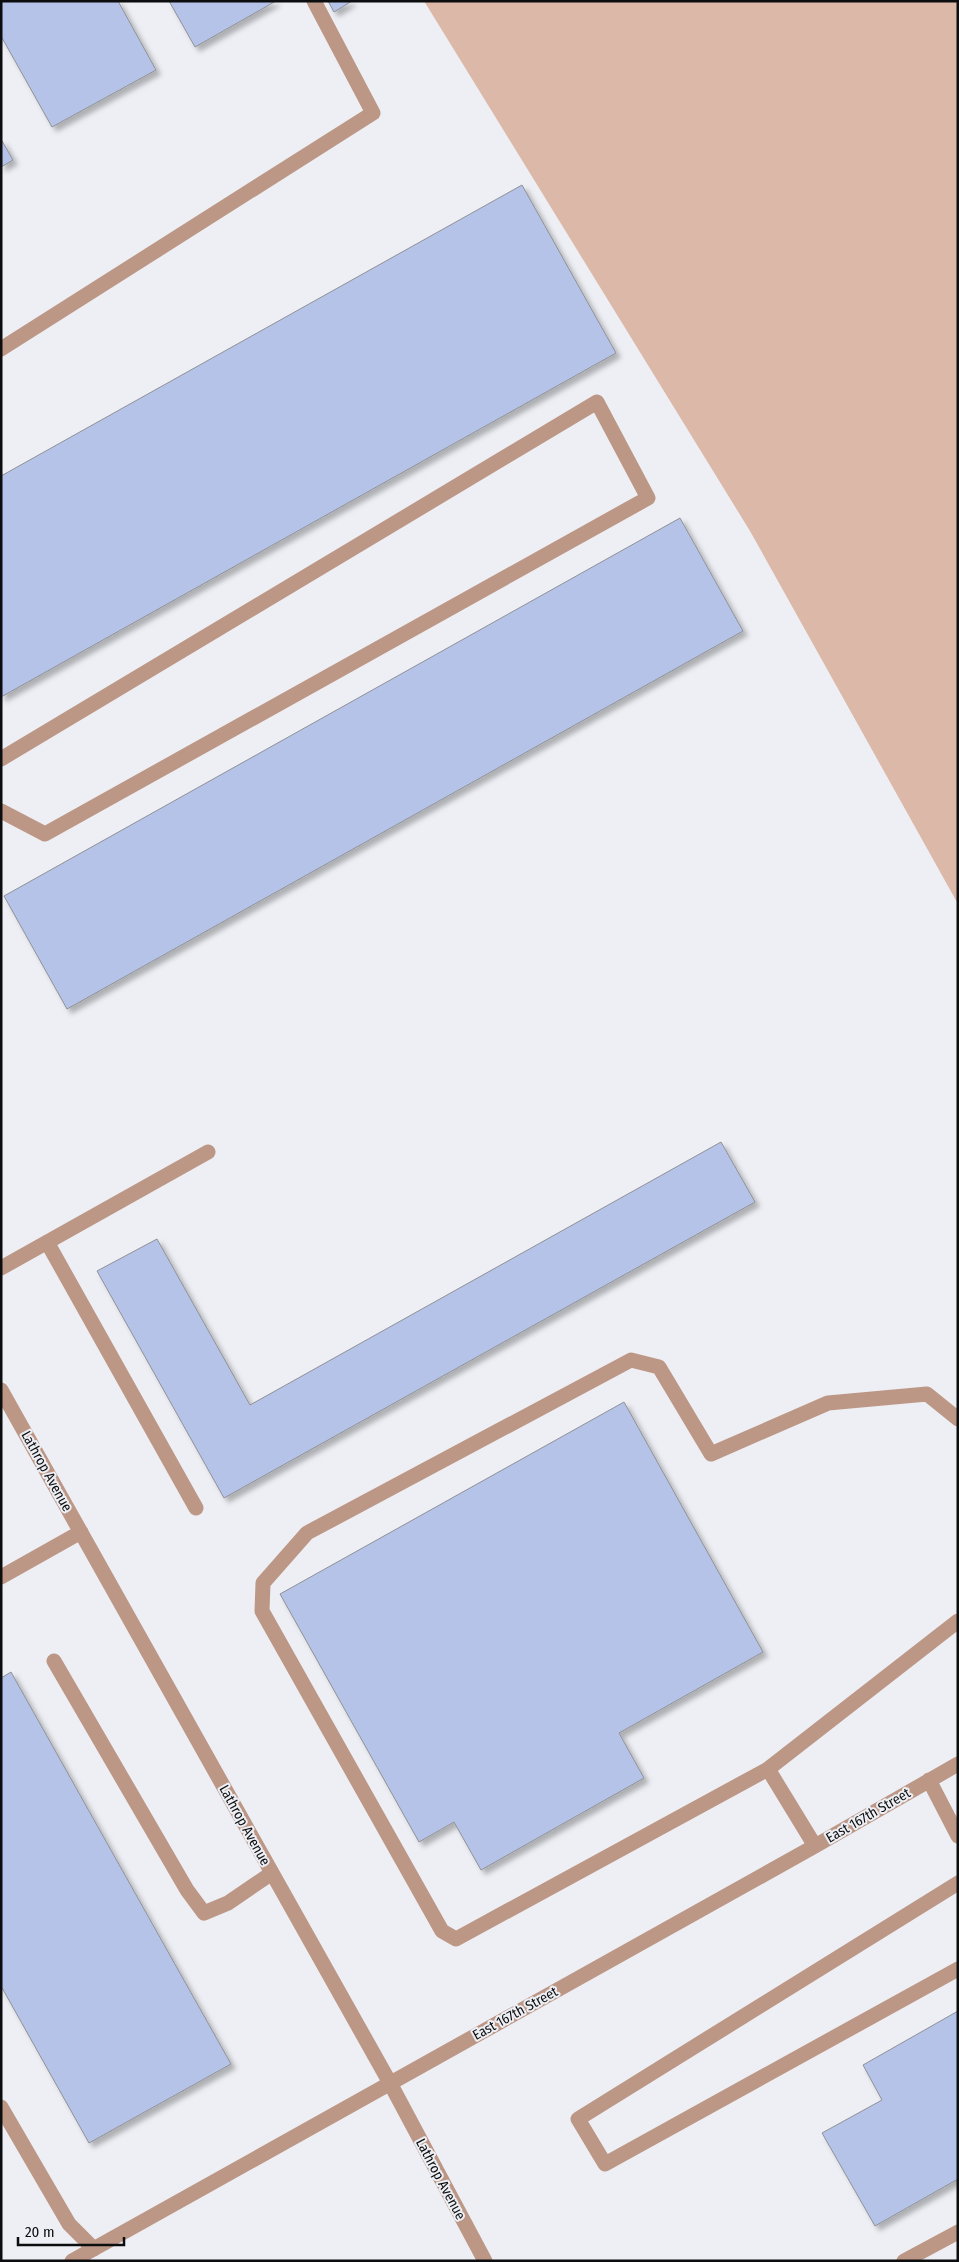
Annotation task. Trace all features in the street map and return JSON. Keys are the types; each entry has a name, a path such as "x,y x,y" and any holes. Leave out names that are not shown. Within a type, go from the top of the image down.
{"street":[{"path":"1,349 373,113 314,1"},
{"path":"1,759 597,402 648,498 45,834 1,810"},
{"path":"1,1268 208,1152"},
{"path":"47,1242 196,1508"},
{"path":"958,1419 927,1394 828,1403 711,1454 660,1367 631,1360 307,1533 264,1583 262,1611 442,1931 456,1939 768,1769 958,1621"},
{"name":"Lathrop Avenue","path":"1,1390 390,2083 485,2261"},
{"path":"1,1577 80,1532"},
{"path":"54,1661 187,1890 204,1913 228,1903 272,1873"},
{"name":"East 167th Street","path":"72,2261 815,1846 958,1764"},
{"path":"768,1769 815,1846"},
{"path":"929,1780 958,1836"},
{"path":"958,1883 578,2119 606,2164 958,1969"},
{"path":"1,2107 69,2224 94,2248"},
{"path":"904,2261 958,2232"}],"shaded area":[{"path":"424,1 958,1 958,904 750,531"}],"building":[{"path":"1,1 118,1 156,70 52,127 1,36"},
{"path":"169,1 276,1 195,47"},
{"path":"328,1 352,1 334,12"},
{"path":"1,139 13,160 1,167"},
{"path":"522,185 616,353 1,697 1,476"},
{"path":"680,518 743,631 67,1009 4,896"},
{"path":"721,1142 755,1202 224,1498 97,1271 157,1239 250,1405"},
{"path":"624,1402 763,1652 619,1733 644,1778 481,1870 454,1822 419,1842 280,1594"},
{"path":"11,1672 231,2064 89,2143 1,1986 1,1678"},
{"path":"958,2011 958,2179 875,2226 822,2133 882,2100 863,2065"}]}
